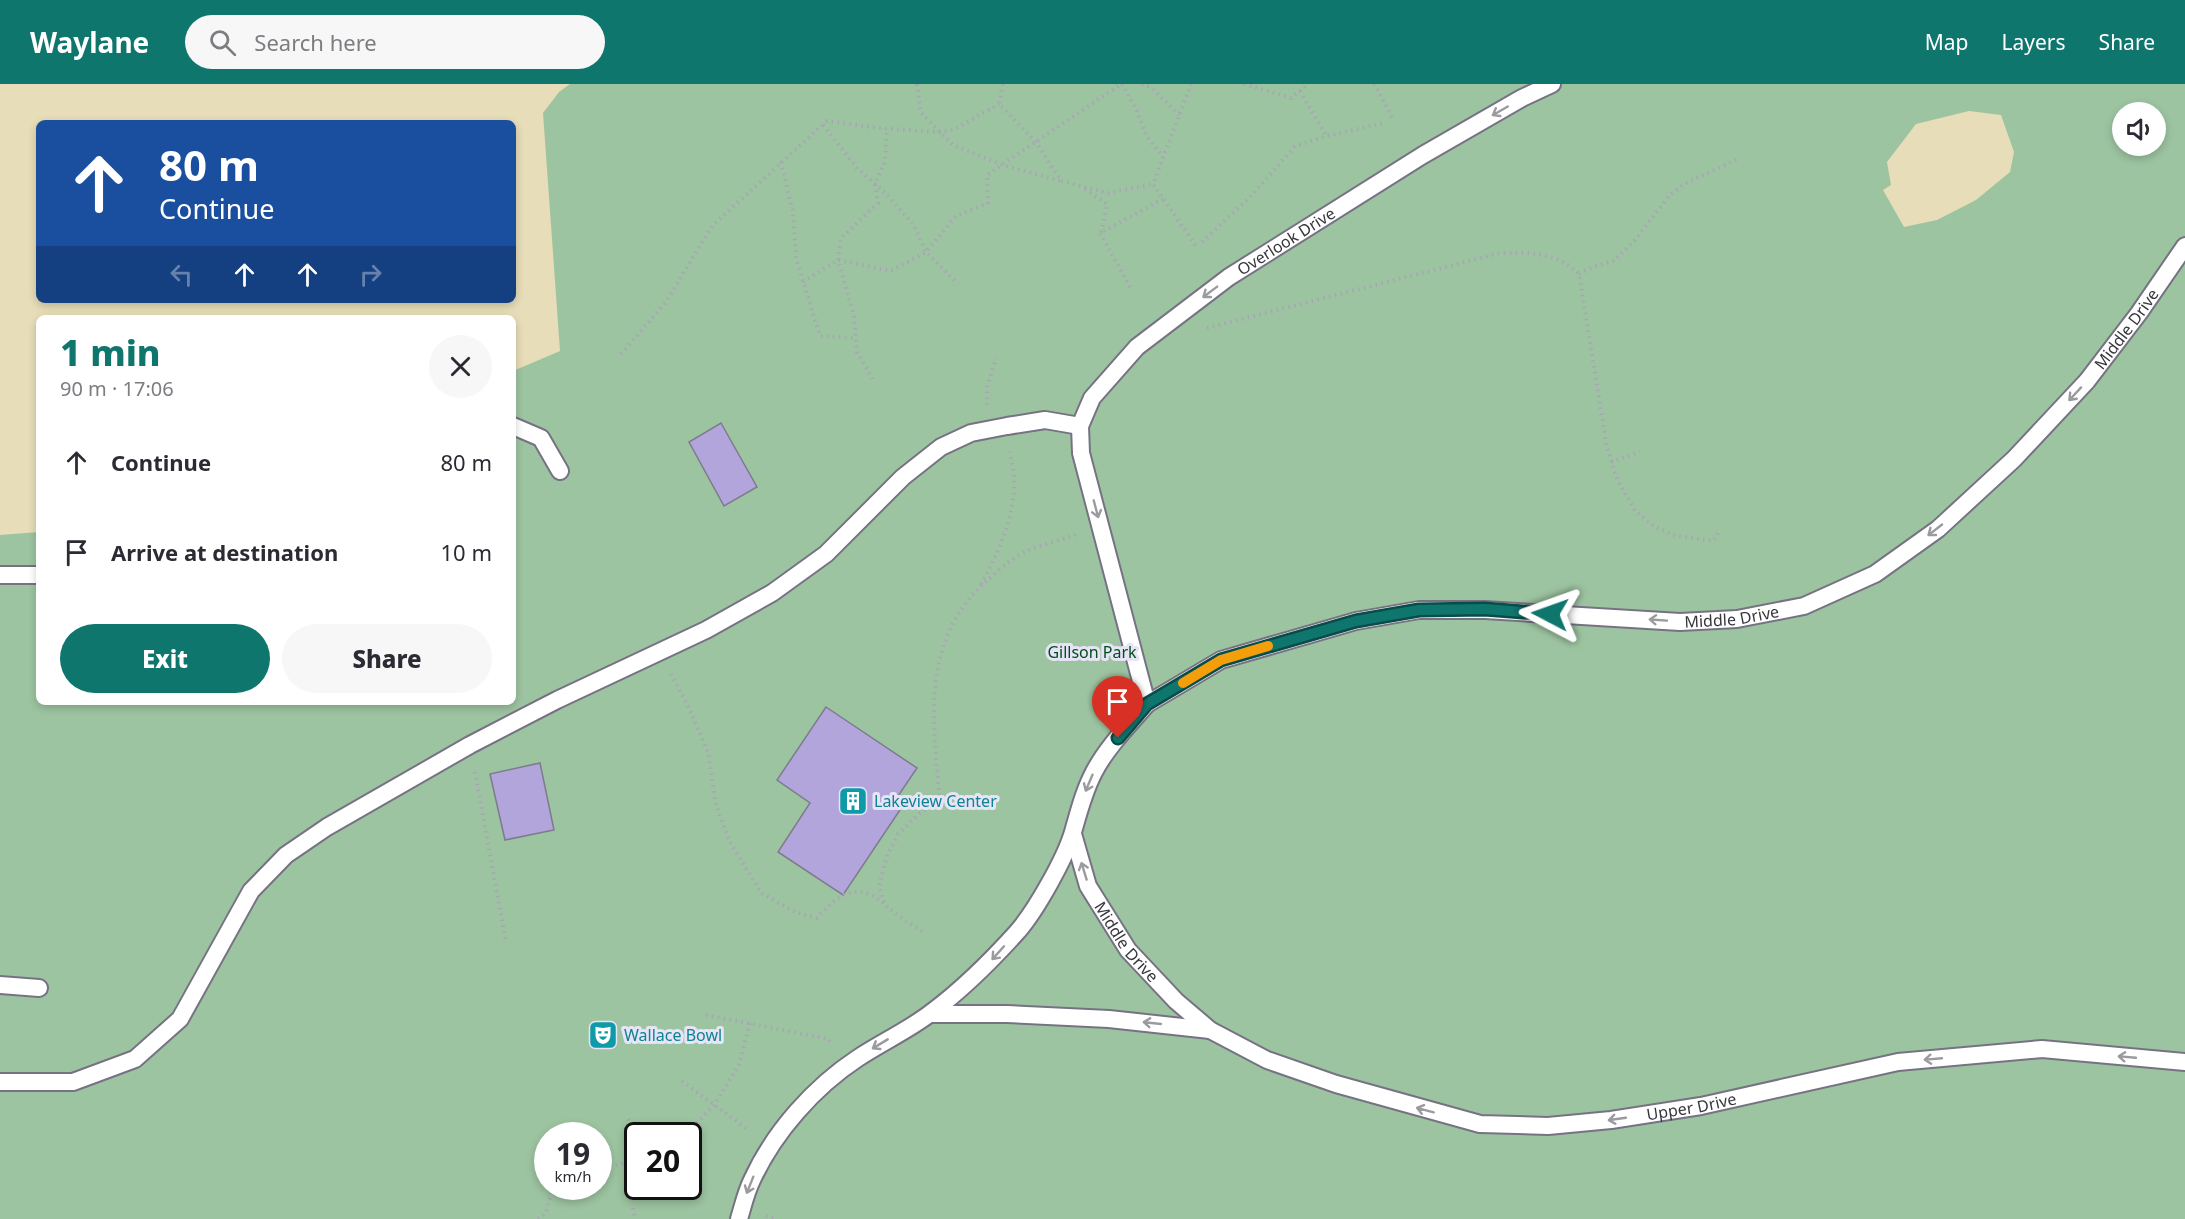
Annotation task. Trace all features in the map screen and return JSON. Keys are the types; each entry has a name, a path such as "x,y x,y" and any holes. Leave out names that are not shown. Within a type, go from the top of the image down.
{"lane":[{"name":"Overlook Drive","path":"1147,704 1081,453 1080,426 1092,398 1137,347 1229,277 1404,167 1522,98 1552,84"},
{"name":"Middle Drive","path":"739,1219 751,1181 772,1143 824,1084 857,1059 930,1014 984,969 1020,928 1048,887 1072,834 1078,808 1094,771 1147,704 1221,660 1356,621 1419,610 1485,609 1680,622 1737,619 1804,606 1875,574 1938,529 2014,459 2087,381 2139,313 2185,246"},
{"path":"0,1082 73,1082 135,1059 180,1018 251,891 286,855 327,827 470,745 557,700 706,630 772,593 826,554 903,477 941,447 971,433 1045,420 1080,426"},
{"path":"516,427 541,438 560,471"},
{"path":"0,575 36,575"},
{"name":"Middle Drive","path":"1072,834 1088,886 1128,950 1176,1001 1210,1030"},
{"path":"0,985 39,988"},
{"path":"930,1014 1110,1018 1210,1030"},
{"name":"Upper Drive","path":"1210,1030 1277,1064 1336,1084 1480,1124 1548,1126 1611,1120 1701,1106 1898,1062 2043,1049 2185,1062"}],"path":[{"path":"918,84 921,113 953,145 1003,165 1108,193 1153,184"},
{"path":"621,354 666,302 712,226 827,121 886,129 940,132 955,129 999,104 1003,84"},
{"path":"803,282 838,260 891,271 926,252 956,216 988,203 987,175 1121,84 1136,109 1146,135 1163,157"},
{"path":"1142,84 1152,88 1179,115"},
{"path":"1153,184 1191,84"},
{"path":"1244,84 1290,98 1308,84"},
{"path":"1374,84 1392,117"},
{"path":"1300,91 1326,136"},
{"path":"999,104 1036,142 1061,181"},
{"path":"1202,242 1253,194 1294,147 1326,136 1384,123"},
{"path":"823,125 857,168 914,225 926,252 958,284"},
{"path":"873,379 857,352 854,315 838,260 841,238 878,203 875,184 885,162 886,129"},
{"path":"1579,274 1595,266 1614,261 1635,240 1669,196 1684,184 1740,158"},
{"path":"781,162 793,212 796,258 820,336 855,338"},
{"path":"1153,184 1196,246"},
{"path":"1082,186 1107,204 1100,233 1130,287"},
{"path":"1100,233 1163,199"},
{"path":"1171,321 1208,329 1500,253 1534,253 1566,261 1579,274 1606,447 1617,479 1635,511 1655,527 1676,536 1713,542 1720,530"},
{"path":"980,587 996,557 1015,495 1014,467 1000,427 988,410 987,387 996,357"},
{"path":"1611,462 1640,452"},
{"path":"885,905 879,886 887,856 898,834 920,813 940,801 934,743 934,686 941,647 966,600 1020,554 1100,525"},
{"path":"658,653 687,704 708,752 716,805 730,842 762,893 795,912 817,918 831,901 848,892 872,893 903,919 922,931"},
{"path":"470,745 506,942"},
{"path":"706,1015 828,1039 837,1048 846,1068"},
{"path":"698,1122 714,1105 739,1065 750,1023"},
{"path":"682,1081 747,1129"},
{"path":"538,1219 546,1213 549,1200"},
{"path":"633,1208 635,1219"}],"green space":[{"name":"Gillson Park","path":"0,84 2185,84 2185,1219 0,1219"}],"sand":[{"path":"0,84 570,84 559,92 543,113 560,351 516,370 516,315 36,315 36,532 0,535"},
{"path":"1969,111 2001,115 2014,152 2010,172 1976,200 1937,220 1904,227 1883,190 1891,185 1887,162 1916,124"}],"building":[{"path":"721,423 757,487 724,506 689,442"},
{"name":"Lakeview Center","path":"826,707 917,768 896,799 904,804 843,895 778,852 810,803 777,780"},
{"path":"540,763 554,830 505,840 490,774"}],"slow traffic":[{"path":"1183,683 1221,660 1268,646"}],"place":[{"name":"Lakeview Center","path":"853,801"},
{"name":"Wallace Bowl","path":"603,1035"}],"route":[{"path":"1118,738 1147,704 1221,660 1356,621 1419,610 1485,609 1550,614"}]}
